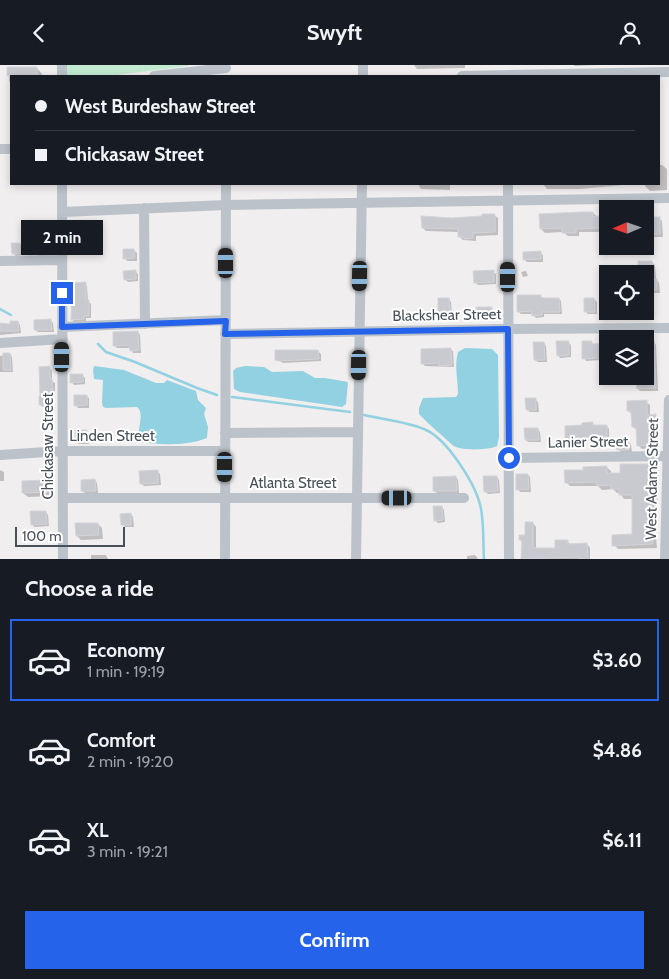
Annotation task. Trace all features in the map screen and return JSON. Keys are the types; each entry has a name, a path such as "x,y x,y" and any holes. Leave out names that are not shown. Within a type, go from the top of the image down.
{"street":[{"path":"166,75 226,70"},
{"path":"473,75 507,72 669,72"},
{"name":"Chickasaw Street","path":"62,185 63,559"},
{"path":"225,559 226,185"},
{"path":"356,559 362,185"},
{"path":"508,185 509,559"},
{"path":"62,212 226,205 669,198"},
{"path":"144,208 145,324"},
{"path":"0,261 62,260"},
{"path":"62,327 226,321"},
{"name":"Blackshear Street","path":"225,334 669,328"},
{"path":"0,343 63,339"},
{"name":"West Adams Street","path":"665,559 669,400"},
{"path":"225,433 358,432"},
{"name":"Linden Street","path":"0,455 62,451 225,451"},
{"name":"Lanier Street","path":"509,458 668,456"},
{"name":"Atlanta Street","path":"63,498 464,498"}],"green space":[{"path":"65,65 188,65 116,75 65,75"}],"water":[{"path":"465,348 492,349 498,355 499,437 497,446 482,449 458,448 419,414 423,398 456,397 458,394 457,357 458,352"},
{"path":"94,366 124,370 156,383 164,383 167,380 196,391 198,400 206,408 204,414 208,427 207,438 199,441 174,444 140,442 140,410 137,407 103,407 103,380 94,379"},
{"path":"245,366 264,367 272,372 303,371 315,378 348,382 346,404 342,407 240,392 234,389 233,371 236,368"}],"building":[{"path":"7,67 37,67 37,75 7,76"},
{"path":"593,212 593,217 599,216 599,228 576,229 576,233 562,233 562,228 540,229 539,214"},
{"path":"482,214 495,214 495,232 473,233 473,238 464,239 464,237 458,237 458,229 422,228 421,216 451,218 482,216"},
{"path":"654,217 660,217 660,234 654,234"},
{"path":"11,243 20,243 20,253 12,254"},
{"path":"35,244 48,244 48,253 35,254"},
{"path":"123,249 134,249 135,258 123,259"},
{"path":"541,251 541,259 523,260 523,252"},
{"path":"638,261 652,261 652,265 638,265"},
{"path":"136,270 136,279 124,280 123,271"},
{"path":"494,270 494,282 474,283 473,271"},
{"path":"654,279 657,279 657,290 654,290"},
{"path":"86,282 86,300 89,300 89,316 84,316 84,319 71,320 72,283"},
{"path":"517,295 541,295 541,298 559,298 560,312 542,312 542,315 532,316 532,311 517,312"},
{"path":"438,298 449,298 450,312 438,312"},
{"path":"584,298 594,298 595,312 584,312"},
{"path":"476,307 492,307 492,317 477,318"},
{"path":"51,319 52,330 34,330 34,320"},
{"path":"10,321 18,321 19,331 0,331 0,323 10,324"},
{"path":"138,331 139,350 130,351 129,345 113,346 113,332"},
{"path":"556,341 569,341 569,355 557,356"},
{"path":"582,341 599,344 599,358 582,359"},
{"path":"654,341 656,388 637,389 637,385 654,385"},
{"path":"533,342 544,342 545,360 534,360"},
{"path":"451,348 452,365 439,366 439,363 421,364 421,349"},
{"path":"275,350 318,350 319,359 279,361 275,360"},
{"path":"3,353 10,353 11,370 3,370"},
{"path":"50,366 50,379 52,379 53,390 50,390 51,405 39,405 39,367"},
{"path":"70,374 83,374 83,382 70,383"},
{"path":"74,395 87,395 87,405 74,406"},
{"path":"525,398 536,398 536,410 526,410"},
{"path":"647,400 647,415 656,414 655,445 637,446 636,427 632,427 631,411 627,411 627,401"},
{"path":"593,422 593,425 607,425 607,437 575,438 575,442 565,442 565,426"},
{"path":"524,428 538,428 539,440 525,440"},
{"path":"75,430 87,430 87,442 75,442"},
{"path":"616,441 629,441 629,450 617,450"},
{"path":"620,464 655,464 655,495 651,495 653,544 612,546 612,535 632,534 632,495 619,495 619,489 611,489 611,485 597,486 596,482 565,483 564,470 583,470 583,467 607,466 607,473 620,473"},
{"path":"158,470 158,483 140,484 139,471"},
{"path":"516,474 528,474 529,489 516,490"},
{"path":"456,476 457,491 433,491 433,477"},
{"path":"483,476 497,476 498,491 484,492"},
{"path":"95,479 96,491 81,491 81,480"},
{"path":"50,480 50,492 22,493 22,481"},
{"path":"433,506 442,506 443,520 434,521"},
{"path":"30,511 46,511 47,524 31,525"},
{"path":"131,513 131,525 121,525 120,514"},
{"path":"525,522 533,522 533,548 555,548 555,540 568,540 568,544 587,543 588,559 579,559 578,557 521,559 522,540 519,540 519,535 525,535"},
{"path":"75,523 98,523 99,535 76,536"}],"waterway":[{"path":"0,309 11,315"},
{"path":"98,344 106,352 217,395"},
{"path":"232,397 350,412"},
{"path":"364,415 424,429 433,434 451,452 474,488 478,499 483,521 484,559"}],"route":[{"path":"62,293 62,327 226,321 225,334 508,329 509,458"}]}
